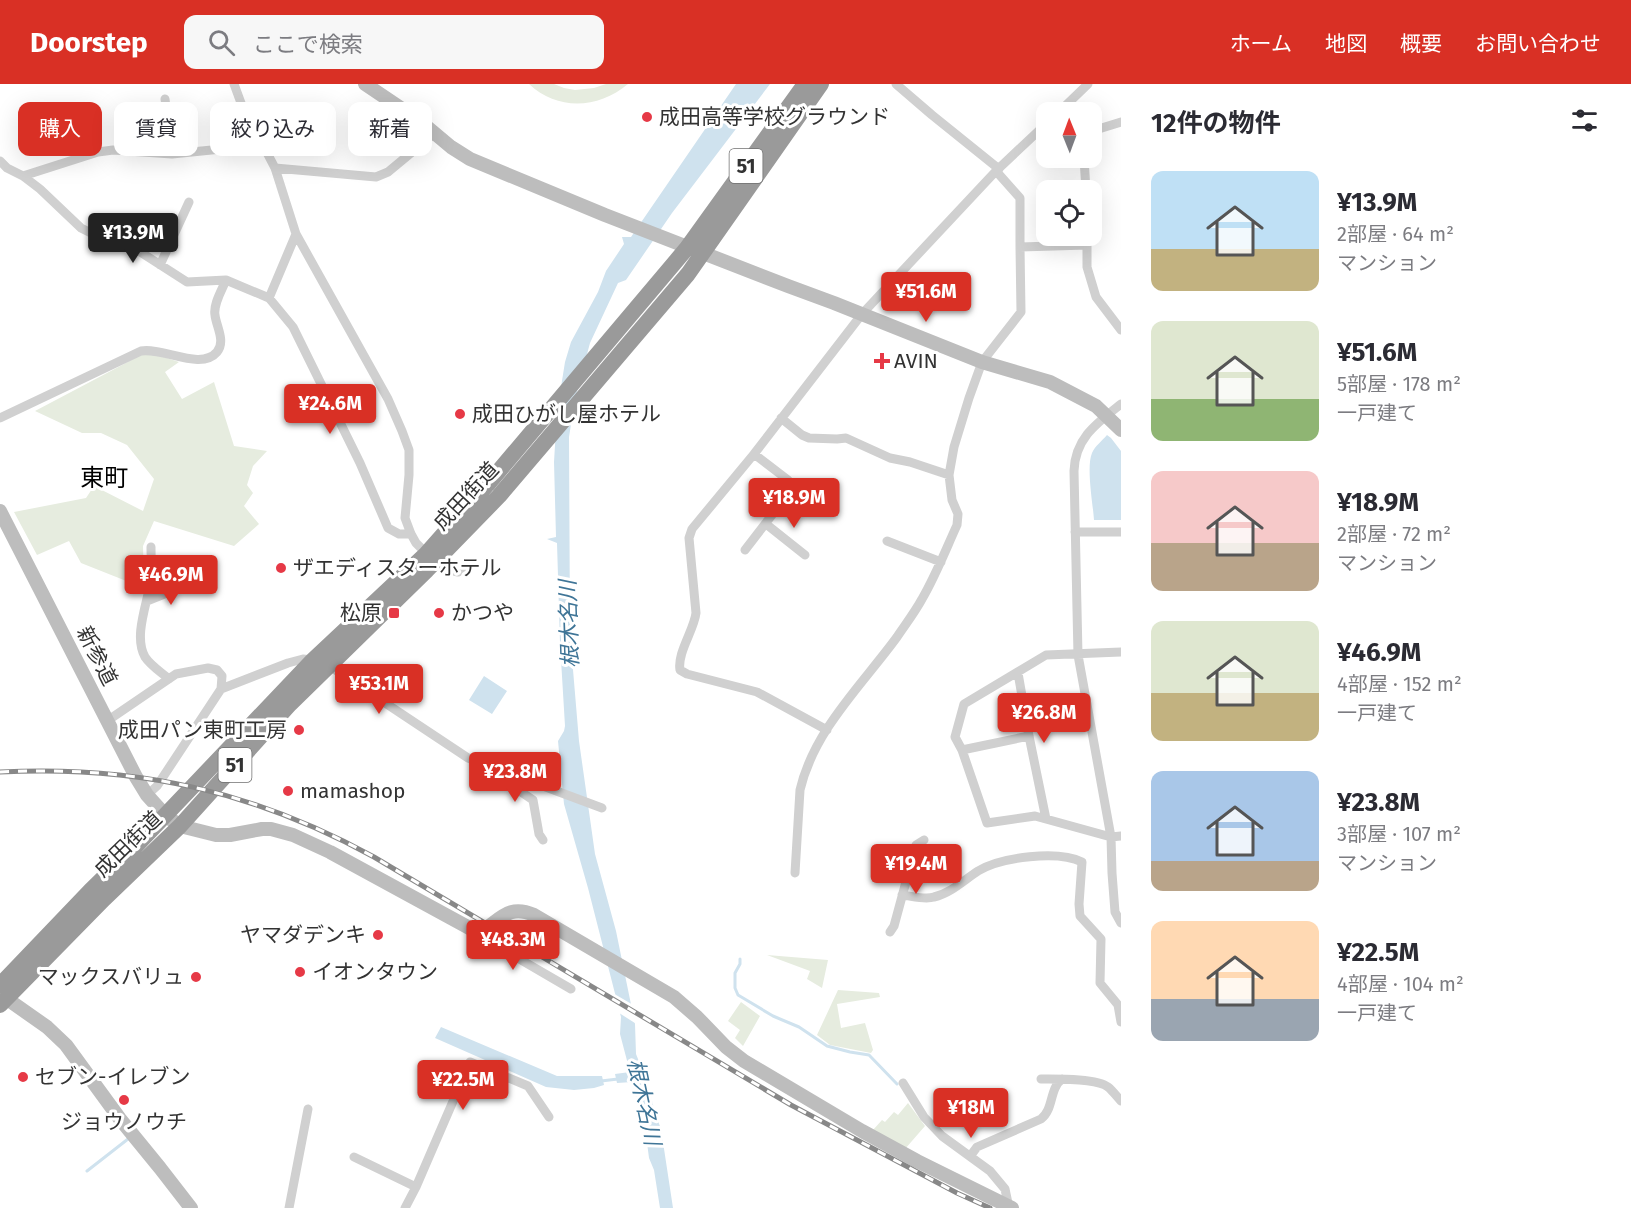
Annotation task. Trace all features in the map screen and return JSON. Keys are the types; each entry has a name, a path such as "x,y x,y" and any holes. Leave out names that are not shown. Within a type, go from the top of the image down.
{"highway":[{"name":"成田街道","path":"2,996 180,826 290,704 493,491 681,269 688,248 805,84"},
{"name":"成田街道","path":"688,248 821,84"},
{"name":"成田街道","path":"2,996 165,815 313,660 430,558"}],"street":[{"path":"234,84 241,102"},
{"path":"366,84 470,159 605,215 982,363 1050,382 1096,406 1121,430"},
{"path":"795,873 800,790 811,761 827,730 896,638 922,599 941,562 958,520 952,500 949,475 954,447 969,398 982,363 1021,312 1020,198 998,170 896,84"},
{"path":"1071,102 1088,84"},
{"path":"1102,128 1121,122"},
{"path":"275,168 376,177 388,172 435,133"},
{"path":"827,730 757,692 687,674 680,670 679,663 695,622 696,613 689,538 692,529 754,454 862,314 998,170 1036,134"},
{"path":"23,176 98,152 114,150"},
{"path":"268,156 275,168 296,234 385,393 402,431 409,450 405,518 411,534 416,543 441,568 458,572 465,568"},
{"path":"0,161 40,189 81,228 95,235 131,246 187,282 226,280 269,298 293,327 360,463 388,528 399,534 411,534"},
{"path":"160,266 189,202"},
{"path":"269,298 296,234"},
{"path":"1020,247 1036,245"},
{"path":"1087,246 1087,267 1096,297 1120,327"},
{"path":"0,418 141,351 157,351 196,361 210,357 220,347 221,340 214,314 226,280"},
{"path":"1121,404 1095,425 1082,441 1074,459 1078,655 1116,837 1112,873 1115,912 1121,923"},
{"path":"781,418 809,438 846,438 890,458 949,475"},
{"path":"745,550 785,498 788,480 754,454"},
{"name":"新参道","path":"2,517 147,795 165,815 180,826"},
{"path":"766,524 805,555"},
{"path":"1075,532 1121,532"},
{"path":"887,541 941,562"},
{"path":"152,547 151,579 141,631 141,646 149,663 169,679"},
{"path":"147,601 184,586"},
{"path":"1116,837 1035,816 987,823 962,750 955,737 964,704 1046,655 1121,652"},
{"path":"221,689 288,663 303,659 313,660 329,665 458,753 497,770 602,808"},
{"path":"107,721 176,674 208,668 217,670 222,676 221,689 157,786 147,795"},
{"path":"1018,673 1046,819"},
{"path":"962,750 1029,736"},
{"path":"497,770 499,777 533,800 539,834 543,840"},
{"path":"180,826 216,836 262,829 282,832 330,852 475,931 482,931 510,912 522,911 534,915 644,979 683,1005 726,1047 744,1061 862,1131 1010,1207"},
{"path":"890,932 894,926 916,846 924,840"},
{"path":"902,895 933,898 949,891 995,862 1047,856 1082,862 1080,916 1101,939 1100,983 1118,1005 1121,1022"},
{"path":"482,931 485,939 571,989"},
{"path":"2,996 47,1027 66,1045 120,1119 191,1208"},
{"path":"405,1208 470,1062 528,1086 549,1117"},
{"path":"971,1155 977,1147 1047,1115 1054,1088 1062,1078"},
{"path":"1041,1079 1062,1078 1098,1082 1107,1086 1121,1101"},
{"path":"903,1083 924,1117 942,1136 971,1155 1005,1189 1010,1207"},
{"path":"290,1208 308,1109"},
{"path":"354,1157 416,1187"}],"shaded area":[{"path":"529,84 554,84 575,90 606,84 628,84 604,98 578,104 552,99"},
{"path":"143,354 155,354 179,362 165,372 182,399 214,382 234,446 267,451 253,466 247,485 253,493 244,506 259,524 234,546 154,521 143,546 144,588 81,563 69,541 37,555 14,512 86,498 94,486 143,511 154,479 127,445 101,433 82,433 35,411"},
{"path":"767,955 828,960 822,988 807,979 810,971"},
{"path":"838,990 879,993 880,997 837,1004 841,1028 865,1023 873,1050 871,1053 830,1045 817,1035"},
{"path":"741,1002 760,1016 743,1046 735,1038 740,1030 728,1021"},
{"path":"908,1103 925,1126 905,1149 873,1130 894,1112 898,1115"}],"water":[{"name":"根木名川","path":"736,84 770,84 672,213 626,280 618,283 590,343 575,399 569,437 570,634 579,741 595,854 616,931 635,1024 636,1054 648,1084 661,1129 673,1208 660,1208 654,1170 649,1158 646,1135 632,1082 617,1083 615,1074 630,1072 620,1034 621,1017 564,804 558,741 565,726 557,543 547,539 556,537 554,462 557,412 565,362 571,342 598,292 606,271 624,244 622,237 631,237"},
{"path":"1107,435 1121,451 1121,520 1094,520 1090,459 1095,448"},
{"path":"484,676 507,691 492,714 469,700"},
{"path":"441,1027 557,1076 602,1076 604,1085 574,1090 546,1087 435,1038"}],"pier":[{"path":"611,992 635,1006 638,1025 616,1011"}],"waterway":[{"path":"740,959 735,973 735,988 738,995 773,1016 799,1027 827,1046 869,1055 897,1084"},
{"name":"根木名川","path":"601,1081 618,1079"},
{"path":"87,1171 128,1139"}],"railway":[{"path":"0,772 50,771 147,778 239,799 329,834 374,857 791,1105 957,1193 990,1208"}],"place":[{"name":"成田高等学校グラウンド","path":"647,117"},
{"name":"AVIN","path":"882,361"},
{"name":"成田ひがし屋ホテル","path":"460,414"},
{"name":"ザエディスターホテル","path":"281,568"},
{"name":"松原","path":"394,613"},
{"name":"かつや","path":"439,613"},
{"name":"成田パン東町工房","path":"299,730"},
{"name":"mamashop","path":"288,791"},
{"name":"ヤマダデンキ","path":"378,935"},
{"name":"イオンタウン","path":"300,972"},
{"name":"マックスバリュ","path":"196,977"},
{"name":"セブン-イレブン","path":"23,1077"},
{"name":"ジョウノウチ","path":"124,1100"}],"district":[{"name":"東町","path":"104,478"}]}
